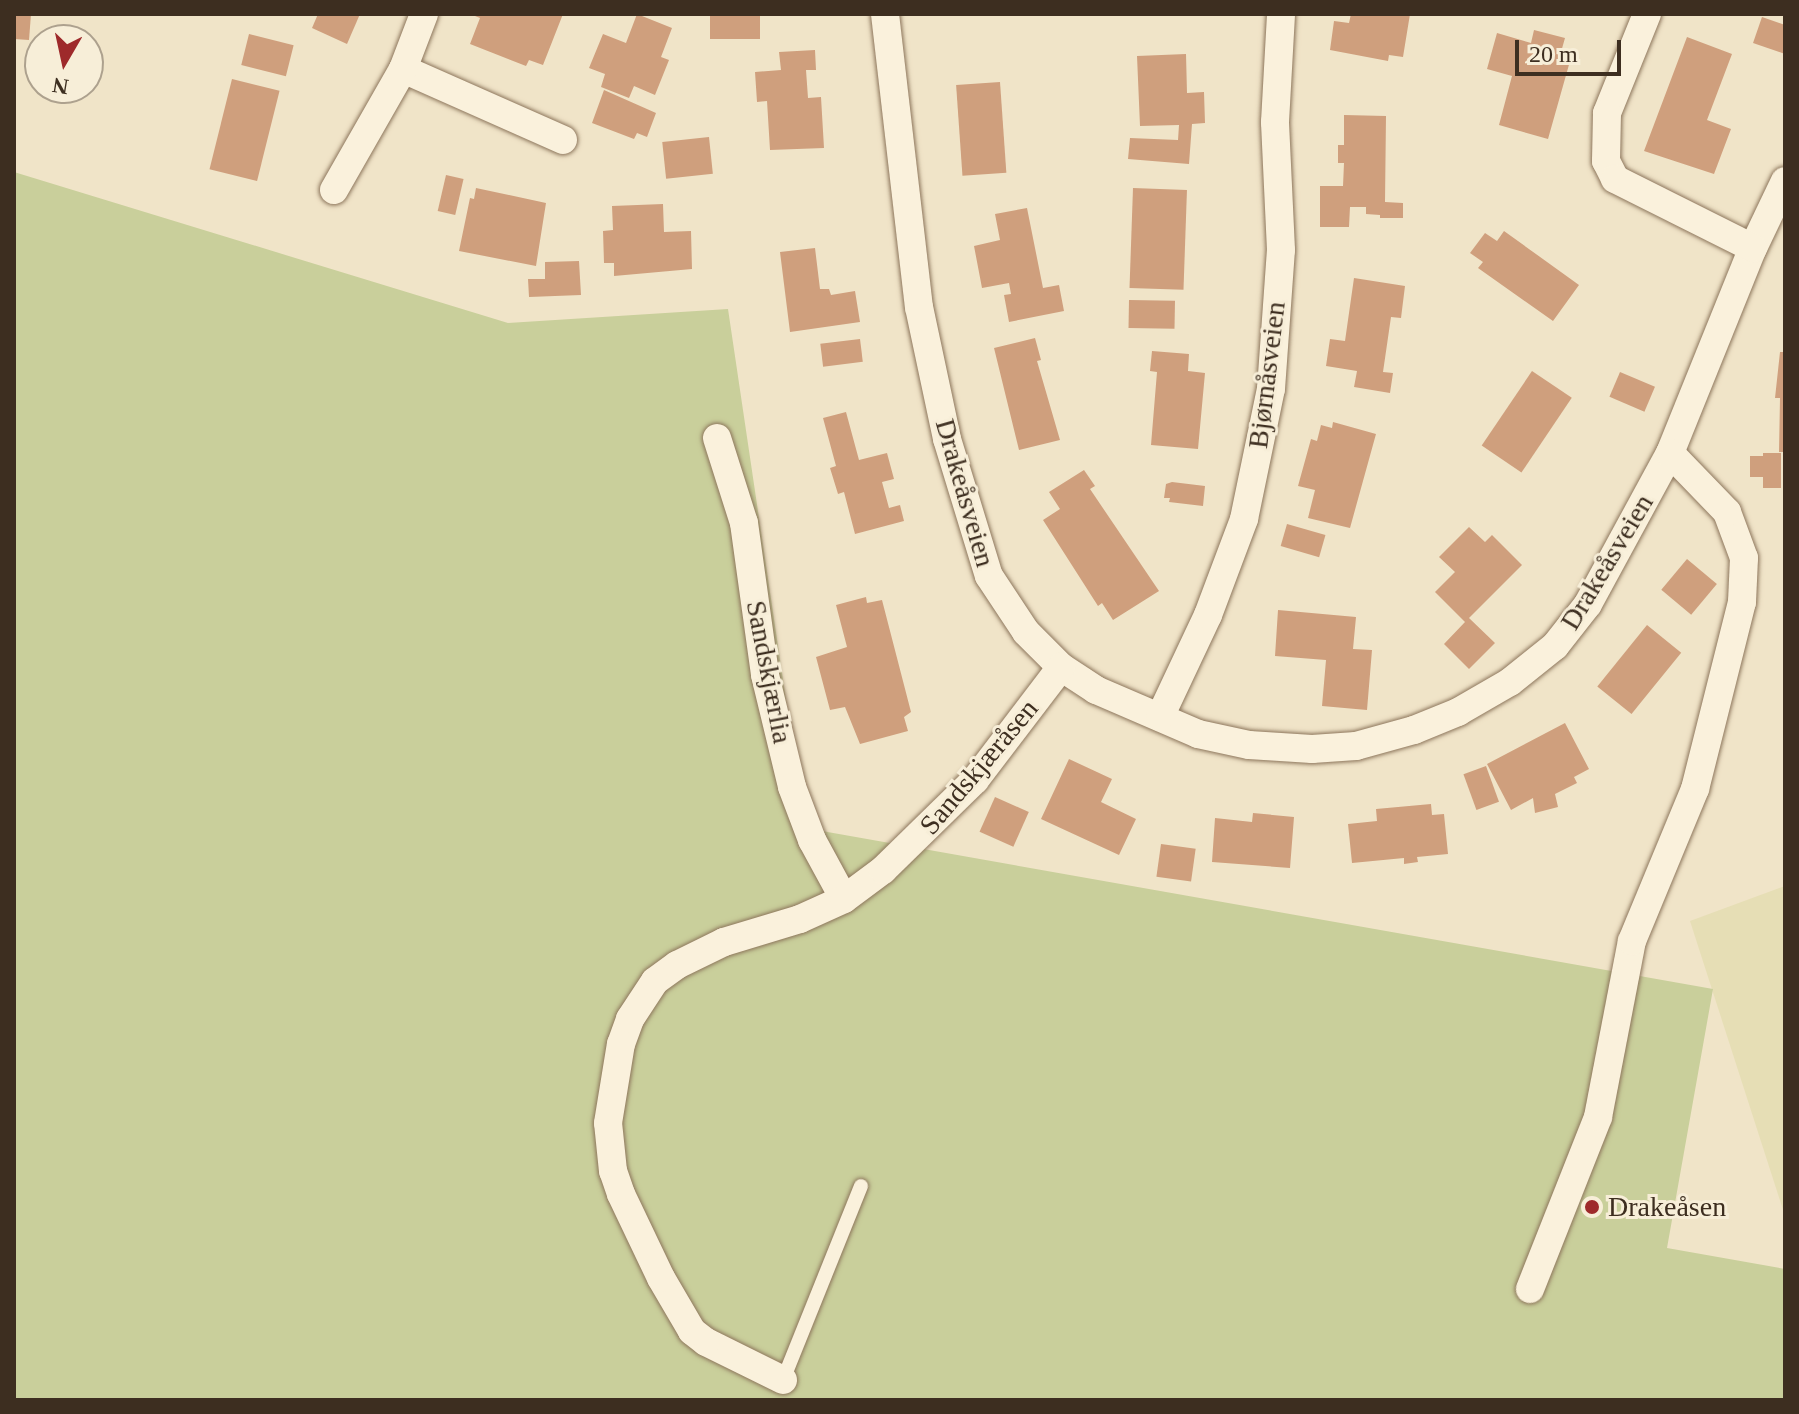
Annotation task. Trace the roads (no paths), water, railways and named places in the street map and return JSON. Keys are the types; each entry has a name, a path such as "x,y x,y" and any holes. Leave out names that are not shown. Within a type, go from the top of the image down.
{"street":[{"path":"334,190 403,69 424,14"},
{"name":"Drakeåsveien","path":"885,14 919,307 947,439 989,576 1026,632 1061,667 1096,690 1198,734 1236,742 1312,749 1356,746 1458,712 1510,682 1555,646 1588,604 1670,453 1753,248 1785,181"},
{"name":"Bjørnåsveien","path":"1160,717 1208,615 1244,519 1271,389 1281,250 1275,122 1281,14"},
{"path":"1647,14 1607,113 1606,161 1615,179 1753,248"},
{"path":"403,69 563,140"},
{"name":"Sandskjærlia","path":"717,438 744,523 765,675 792,787 812,840 844,899"},
{"path":"1530,1289 1598,1117 1632,941 1695,789 1742,602 1744,558 1727,512 1670,453"},
{"name":"Sandskjæråsen","path":"783,1380 706,1342 681,1315 613,1171 608,1123 621,1044 630,1019 655,981 677,965 724,942 800,919 844,899 919,839 975,780 1061,667"}],"lane":[{"name":"Sandskjæråsen","path":"783,1380 861,1186"}],"place":[{"name":"Drakeåsen","path":"1592,1207"}]}
